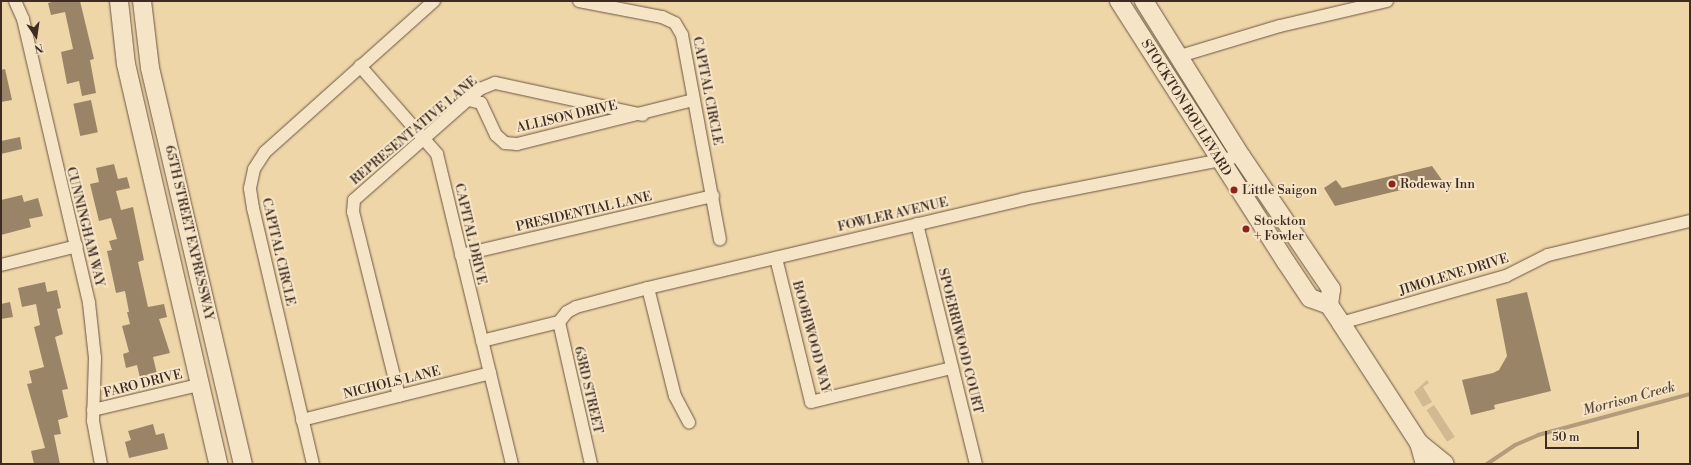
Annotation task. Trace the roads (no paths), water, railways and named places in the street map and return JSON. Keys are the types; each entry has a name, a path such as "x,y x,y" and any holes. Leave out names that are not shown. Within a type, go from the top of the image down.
{"main road":[{"name":"65TH STREET EXPRESSWAY","path":"119,1 126,64 218,464"},
{"name":"65TH STREET EXPRESSWAY","path":"142,1 150,68 243,464"},
{"name":"STOCKTON BOULEVARD","path":"1119,1 1218,161 1310,298 1329,305 1330,289 1241,156 1180,56 1144,1"},
{"path":"1162,70 1180,56"},
{"path":"1329,305 1419,442 1444,463"},
{"path":"1419,442 1425,464"}],"street":[{"name":"CUNNINGHAM WAY","path":"15,1 23,19 54,159 77,246 93,328 93,410 95,442 101,464"},
{"name":"CAPITAL CIRCLE","path":"313,464 250,188 254,169 265,152 434,1"},
{"name":"CAPITAL CIRCLE","path":"579,1 662,17 675,23 682,35 720,240"},
{"path":"1180,56 1280,26 1387,1"},
{"name":"CAPITAL DRIVE","path":"360,66 422,140 437,154 512,464"},
{"name":"REPRESENTATIVE LANE","path":"399,396 353,212 354,200 480,89 495,83 643,115"},
{"name":"ALLISON DRIVE","path":"469,100 481,103 496,135 505,143 517,144 643,115 694,100"},
{"name":"FOWLER AVENUE","path":"559,322 567,312 576,307 648,288 1024,198 1241,156"},
{"name":"PRESIDENTIAL LANE","path":"461,255 713,196"},
{"name":"JIMOLENE DRIVE","path":"1341,323 1506,276 1548,255 1690,222"},
{"name":"SPOERRIWOOD COURT","path":"917,224 976,464"},
{"path":"1,265 77,246"},
{"name":"BOOBIWOOD WAY","path":"776,258 811,402 952,368"},
{"path":"648,288 675,396 688,422"},
{"path":"482,341 559,322"},
{"name":"63RD STREET","path":"559,322 591,464"},
{"name":"NICHOLS LANE","path":"302,420 490,373"},
{"name":"FARO DRIVE","path":"93,410 199,385"}],"waterway":[{"name":"Morrison Creek","path":"1487,464 1515,445 1538,435 1690,394"}],"place":[{"name":"Rodeway Inn","path":"1392,184"},
{"name":"Little Saigon","path":"1234,190"},
{"name":"Stockton + Fowler","path":"1246,229"}]}
